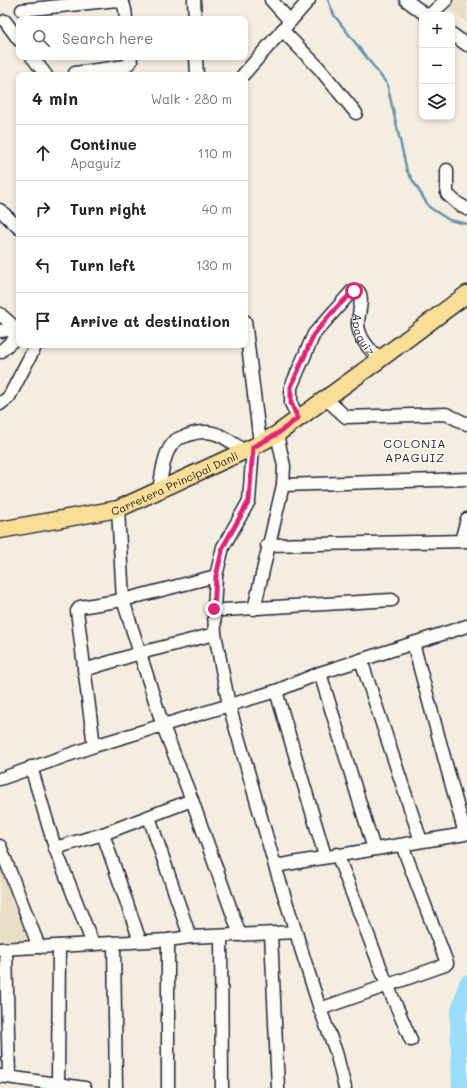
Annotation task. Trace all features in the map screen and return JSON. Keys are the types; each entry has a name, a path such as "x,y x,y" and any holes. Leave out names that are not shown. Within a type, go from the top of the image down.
{"main road":[{"name":"Carretera Principal Danli","path":"0,530 118,509 252,447 277,434 465,300"}],"street":[{"path":"22,10 49,3 117,0 122,2 125,7 126,16"},
{"path":"194,0 195,16"},
{"path":"271,0 290,21"},
{"path":"246,72 309,0"},
{"path":"406,0 422,12"},
{"path":"433,12 446,0"},
{"path":"5,22 16,36"},
{"path":"282,30 319,68 356,114"},
{"path":"455,36 467,45"},
{"path":"34,60 44,72"},
{"path":"82,72 126,66 130,60"},
{"path":"196,60 197,72"},
{"path":"447,170 447,194 456,203 467,209"},
{"path":"0,210 16,225"},
{"name":"Apaguiz","path":"298,418 291,403 291,387 314,334 351,292 358,292 361,298 358,326 362,338 379,360"},
{"path":"0,314 16,330"},
{"path":"0,331 16,332"},
{"path":"0,352 16,334"},
{"path":"0,404 9,397 34,348"},
{"path":"246,348 252,447 249,501 223,547 216,576 214,609 215,634 229,705 275,866 320,1009 336,1052 345,1088"},
{"path":"326,399 346,417 446,414 467,424"},
{"path":"159,490 166,455 175,440 196,432 207,432 224,435 252,447"},
{"path":"254,609 267,544 283,485 284,466 277,434"},
{"path":"283,485 467,479"},
{"path":"118,509 123,600 163,726 192,800 240,935"},
{"path":"267,544 464,541 467,519"},
{"path":"94,746 77,611 80,607 86,604 123,600 216,576"},
{"path":"224,610 392,600"},
{"path":"0,780 31,767 94,746 276,691 320,673 467,626"},
{"path":"84,670 140,653 215,634"},
{"path":"275,866 331,855 421,841 466,836 413,643"},
{"path":"361,660 421,841"},
{"path":"320,673 374,849"},
{"path":"276,691 331,855 411,1040"},
{"path":"31,767 55,848 93,944"},
{"path":"55,848 104,834 192,800"},
{"path":"149,817 190,937"},
{"path":"104,834 140,941"},
{"path":"320,1009 388,986 447,963 402,845"},
{"path":"0,846 39,947"},
{"path":"85,1088 4,1077 3,949 296,932"},
{"path":"271,934 278,1088"},
{"path":"221,936 222,1088"},
{"path":"168,940 168,1088"},
{"path":"114,943 116,1088"},
{"path":"58,1084 59,946"}],"shaded area":[{"path":"457,0 467,0 467,23 455,12 449,8"},
{"path":"0,860 28,942 0,944"}],"waterway":[{"path":"328,0 334,15 387,84 407,171 429,207 449,220 467,224"},
{"path":"460,1088 458,1015 467,983"}],"district":[{"name":"COLONIA APAGUIZ","path":"415,450"}],"route":[{"path":"214,609 216,576 223,547 249,501 253,447 277,434 298,418 291,403 291,387 314,334 337,307 351,292 354,291"}]}
